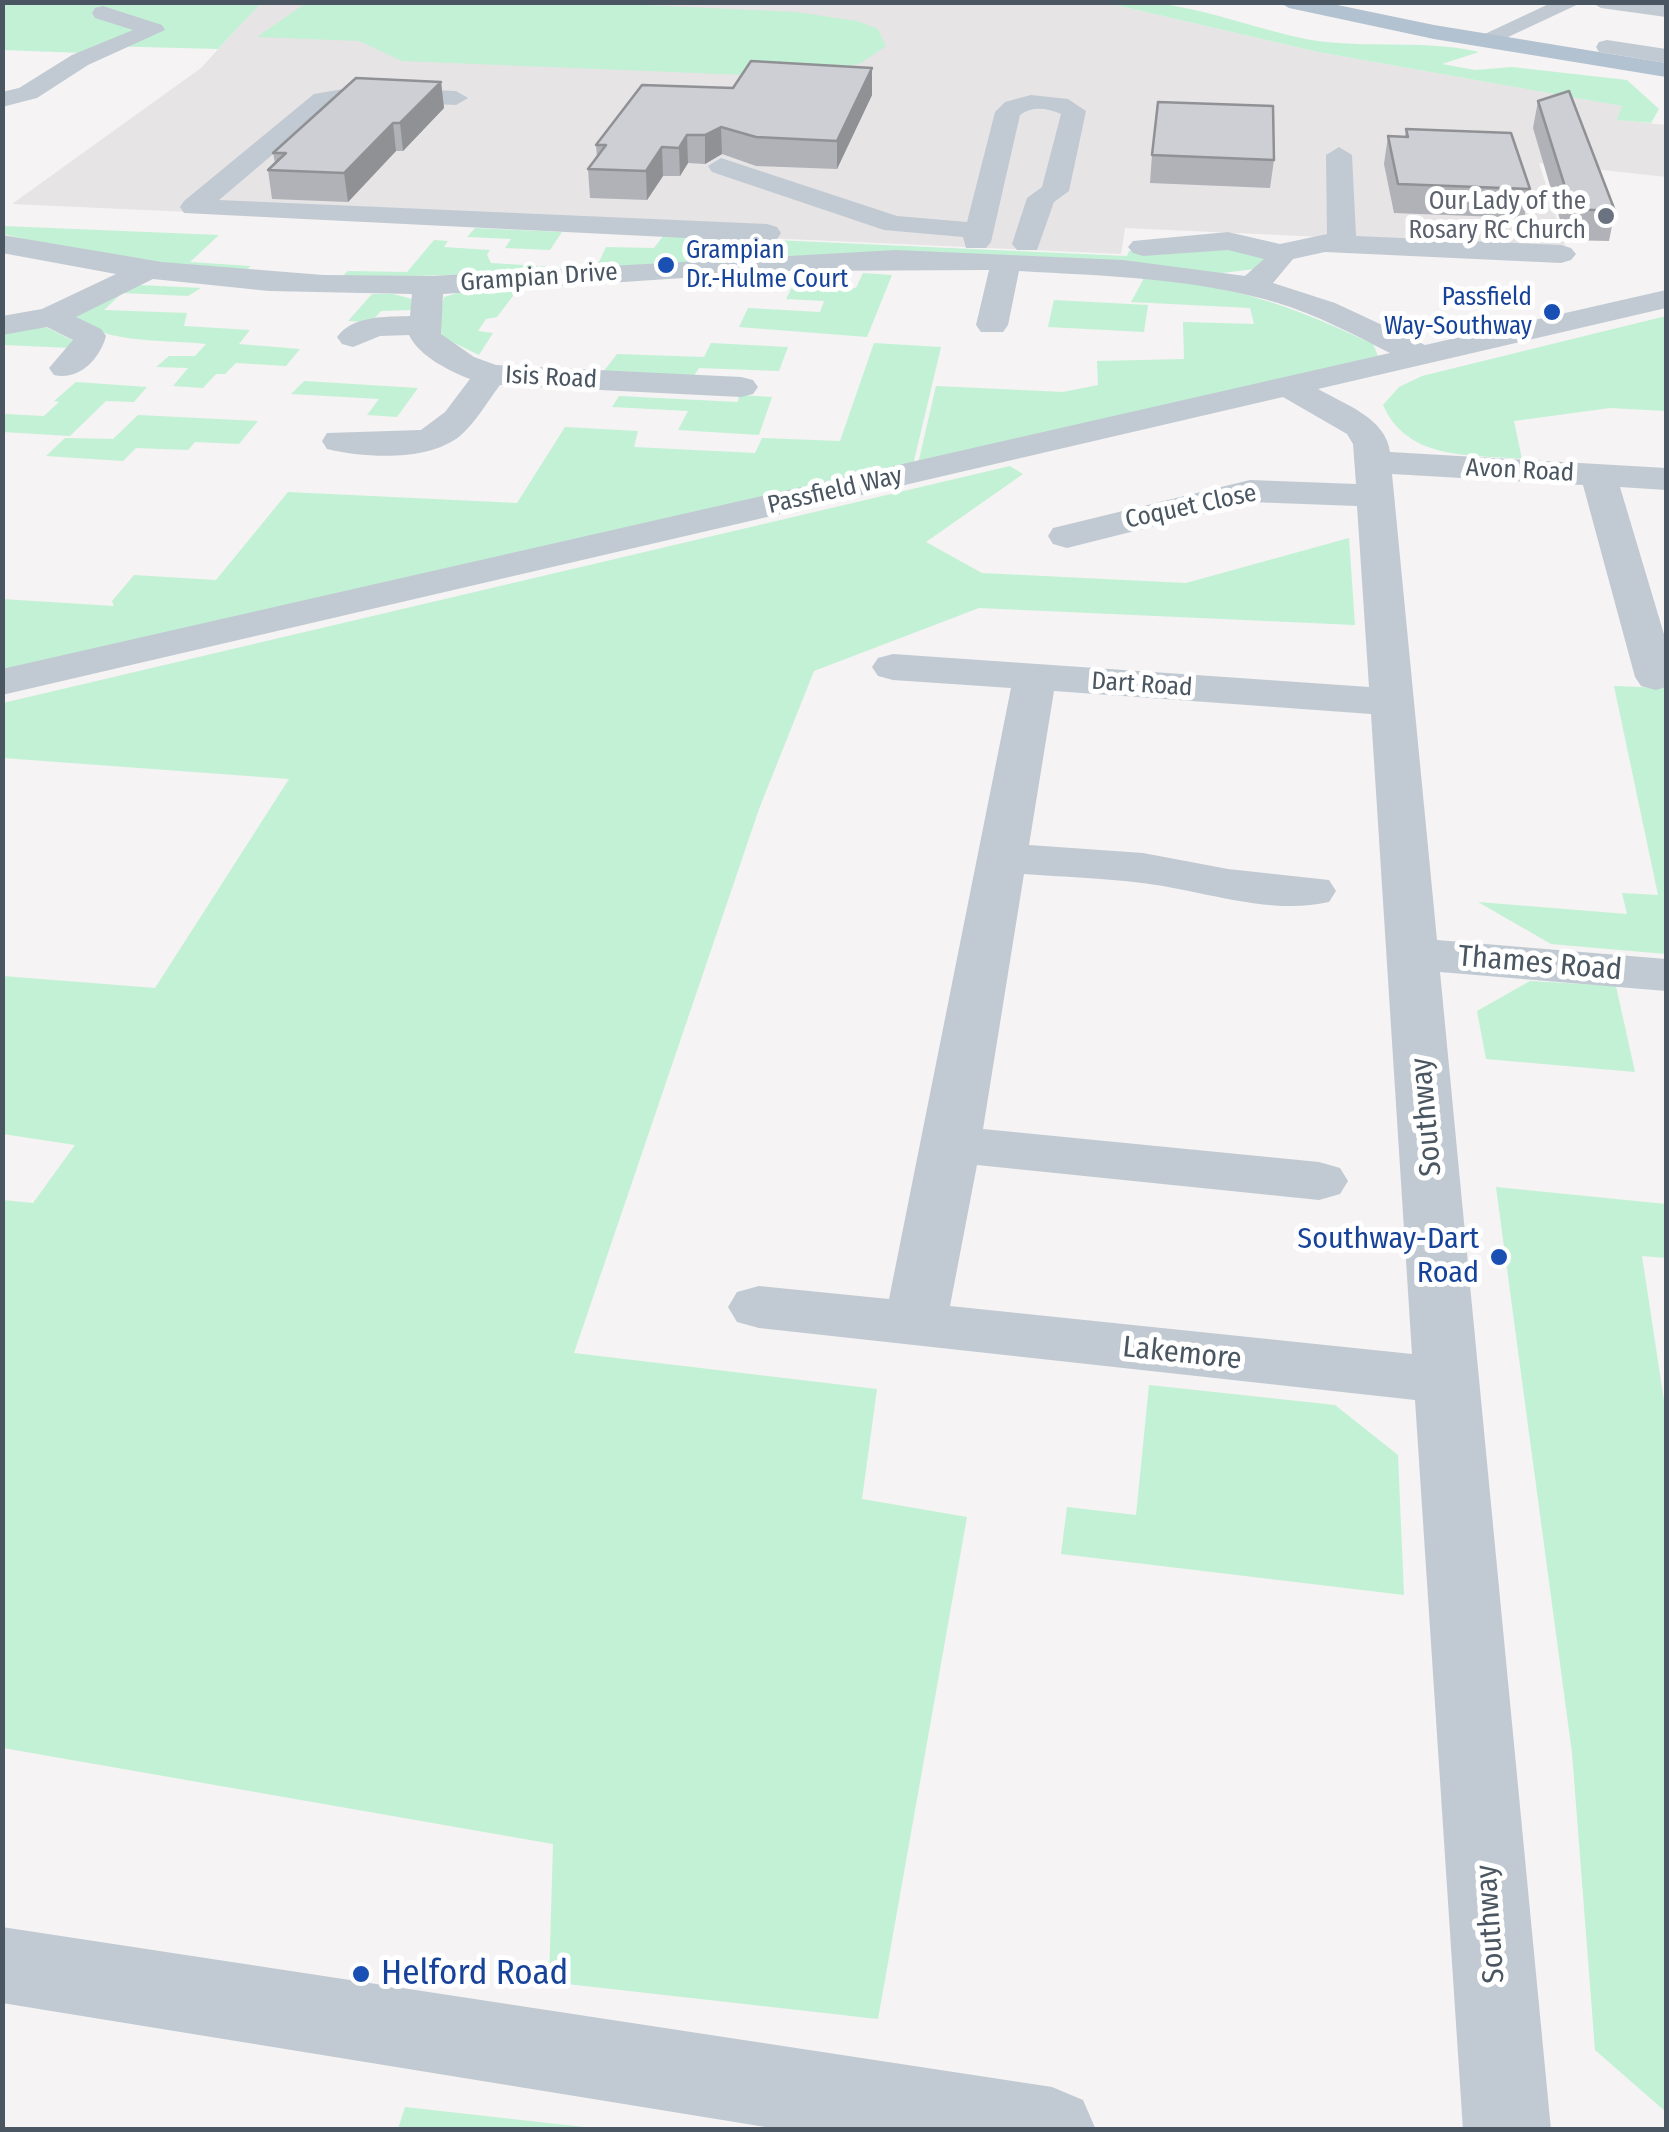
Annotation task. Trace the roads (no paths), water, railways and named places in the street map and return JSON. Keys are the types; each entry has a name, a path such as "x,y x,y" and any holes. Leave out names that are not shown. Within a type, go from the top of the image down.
{"main road":[{"path":"1289,2 1482,40 1666,70"}],"street":[{"path":"1508,2 1564,6"},
{"path":"1601,2 1666,11"},
{"path":"1482,40 1564,6"},
{"path":"2,100 28,94 80,60 154,30 103,13"},
{"path":"1654,54 1642,47 1666,29"},
{"path":"1607,48 1654,54"},
{"path":"456,98 355,94 323,99 194,208 977,236"},
{"path":"977,236 1008,112 1014,105 1028,103 1064,105 1074,111 1055,191 1041,198 992,326"},
{"path":"1340,156 1342,243"},
{"path":"721,166 894,224 977,236 1017,253 1218,240 1265,247 1277,254 1325,243 1561,254"},
{"path":"277,284 342,220"},
{"path":"575,276 605,232"},
{"name":"Grampian Drive","path":"2,244 148,270 277,284 428,285 575,276 656,283 840,260 1017,253 1251,286 1296,298 1422,356"},
{"path":"1251,286 1274,269 1279,261 1277,254"},
{"path":"2,326 51,317 148,270"},
{"path":"354,337 374,327 426,325 428,285"},
{"name":"Passfield Way","path":"2,682 1666,299"},
{"path":"51,317 90,336 87,347 66,368"},
{"name":"Isis Road","path":"426,325 425,336 439,351 490,375 740,387"},
{"path":"340,441 397,443 430,439 447,430 490,375"},
{"name":"Southway","path":"1290,387 1360,427 1371,444 1507,2130"},
{"path":"1598,475 1655,636 1656,677"},
{"name":"Avon Road","path":"1374,479 1598,475 1666,479"},
{"name":"Coquet Close","path":"1106,561 1054,529 1250,491 1374,479"},
{"name":"Dart Road","path":"893,667 1391,702"},
{"path":"914,1326 952,1144 1035,677"},
{"path":"1003,858 1143,868 1228,884 1311,891"},
{"name":"Thames Road","path":"1413,954 1666,974"},
{"path":"952,1144 1222,1149 1319,1181"},
{"name":"Lakemore","path":"759,1307 1449,1381"},
{"path":"2,1965 1052,2130"}],"place":[{"name":"Our Lady of the Rosary RC Church","path":"1606,216"},
{"name":"Grampian Dr.-Hulme Court","path":"666,265"},
{"name":"Passfield Way-Southway","path":"1552,312"},
{"name":"Southway-Dart Road","path":"1499,1257"},
{"name":"Helford Road","path":"361,1974"}]}
